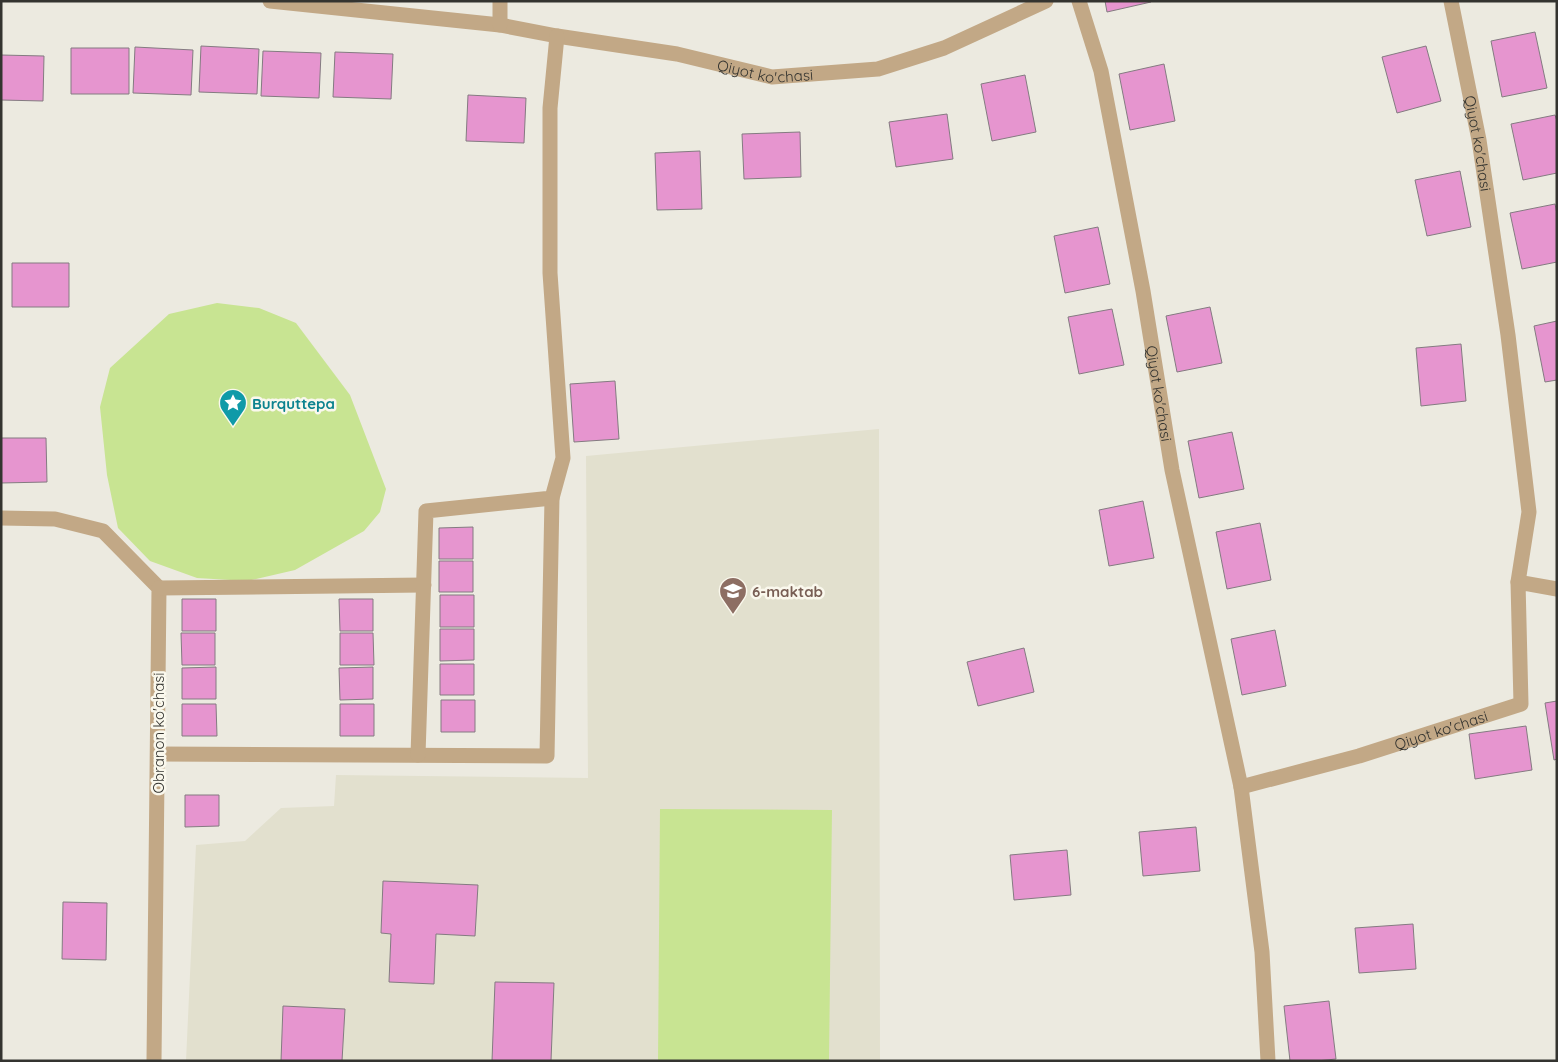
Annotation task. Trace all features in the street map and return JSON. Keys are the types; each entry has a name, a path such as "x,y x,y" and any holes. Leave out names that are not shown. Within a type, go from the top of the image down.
{"street":[{"name":"Qiyot ko'chasi","path":"270,1 500,25 557,36 677,54 772,77 878,69 944,48 1046,1"},
{"path":"500,1 500,25"},
{"name":"Qiyot ko'chasi","path":"1079,1 1101,72 1143,291 1172,470 1241,787 1262,952 1268,1061"},
{"name":"Qiyot ko'chasi","path":"1241,787 1359,756 1521,704 1518,582 1529,512 1508,335 1480,150 1451,1"},
{"path":"158,754 547,756 552,498 563,458 550,273 550,108 557,36"},
{"path":"418,755 426,511 552,498"},
{"path":"1,518 55,519 102,531 158,588 424,584"},
{"path":"1518,582 1557,589"},
{"name":"Obranon ko'chasi","path":"154,1061 158,588"}],"shaded area":[{"name":"6-maktab","path":"879,429 880,1061 186,1061 196,845 245,841 281,808 334,806 336,775 588,778 586,456"}],"green space":[{"name":"Burquttepa","path":"217,303 259,308 296,323 350,395 386,489 380,512 364,531 295,570 247,581 197,578 150,561 118,528 107,475 100,407 110,368 169,314"},
{"path":"660,809 832,810 829,1061 658,1061"}],"building":[{"path":"1105,1 1151,1 1151,2 1107,12"},
{"path":"1535,32 1547,88 1502,97 1491,41"},
{"path":"201,46 259,49 257,94 199,92"},
{"path":"1426,46 1441,101 1397,113 1382,57"},
{"path":"135,47 193,50 191,95 133,93"},
{"path":"71,48 129,48 129,94 71,94"},
{"path":"263,51 321,53 319,98 261,96"},
{"path":"335,52 393,54 391,99 333,97"},
{"path":"1,55 44,56 43,101 1,100"},
{"path":"1164,64 1175,121 1130,130 1119,74"},
{"path":"1025,75 1036,132 992,141 981,84"},
{"path":"468,95 526,98 524,143 466,141"},
{"path":"947,114 953,159 896,167 889,122"},
{"path":"1555,115 1557,121 1557,173 1523,180 1511,124"},
{"path":"800,132 801,177 744,179 742,134"},
{"path":"700,151 702,209 657,210 655,153"},
{"path":"1460,171 1471,227 1427,236 1415,180"},
{"path":"1555,204 1557,214 1557,262 1522,269 1510,213"},
{"path":"1098,227 1110,284 1065,293 1054,236"},
{"path":"12,263 69,263 69,307 12,307"},
{"path":"1210,307 1222,363 1177,372 1166,316"},
{"path":"1112,309 1124,365 1079,374 1068,317"},
{"path":"1557,321 1557,380 1545,382 1534,326"},
{"path":"1461,344 1466,401 1421,406 1416,348"},
{"path":"615,381 619,439 574,442 570,384"},
{"path":"1232,432 1244,489 1199,498 1188,441"},
{"path":"1,438 46,438 47,482 1,483"},
{"path":"1143,501 1154,558 1109,566 1099,510"},
{"path":"1260,523 1271,580 1227,589 1216,532"},
{"path":"473,527 473,559 439,559 439,528"},
{"path":"439,561 473,561 473,592 439,592"},
{"path":"440,595 474,595 474,627 440,627"},
{"path":"182,599 216,599 216,631 182,631"},
{"path":"339,599 373,599 373,631 340,631"},
{"path":"440,629 474,629 474,660 440,661"},
{"path":"1275,630 1286,686 1242,695 1231,639"},
{"path":"181,633 215,633 215,665 182,665"},
{"path":"340,633 373,633 374,665 340,665"},
{"path":"1024,648 1034,692 978,706 967,662"},
{"path":"440,664 474,664 474,695 440,695"},
{"path":"216,667 216,699 182,699 182,668"},
{"path":"373,667 373,699 340,700 339,668"},
{"path":"441,700 475,700 475,732 441,732"},
{"path":"1557,701 1557,759 1554,760 1545,703"},
{"path":"182,704 216,704 217,736 182,736"},
{"path":"340,704 374,704 374,736 340,736"},
{"path":"1526,726 1532,770 1475,779 1469,734"},
{"path":"185,795 219,795 219,826 185,827"},
{"path":"1196,827 1200,871 1143,876 1139,832"},
{"path":"1067,850 1071,895 1014,900 1010,855"},
{"path":"383,881 478,885 475,936 436,934 434,984 389,982 391,934 381,933"},
{"path":"63,902 107,903 106,960 62,959"},
{"path":"1413,924 1416,969 1359,973 1355,928"},
{"path":"495,982 554,983 551,1061 492,1061"},
{"path":"1329,1001 1336,1059 1290,1061 1284,1006"},
{"path":"283,1006 345,1009 342,1061 281,1061"}],"place":[{"name":"Burquttepa","path":"233,427"},
{"name":"6-maktab","path":"733,615"}]}
